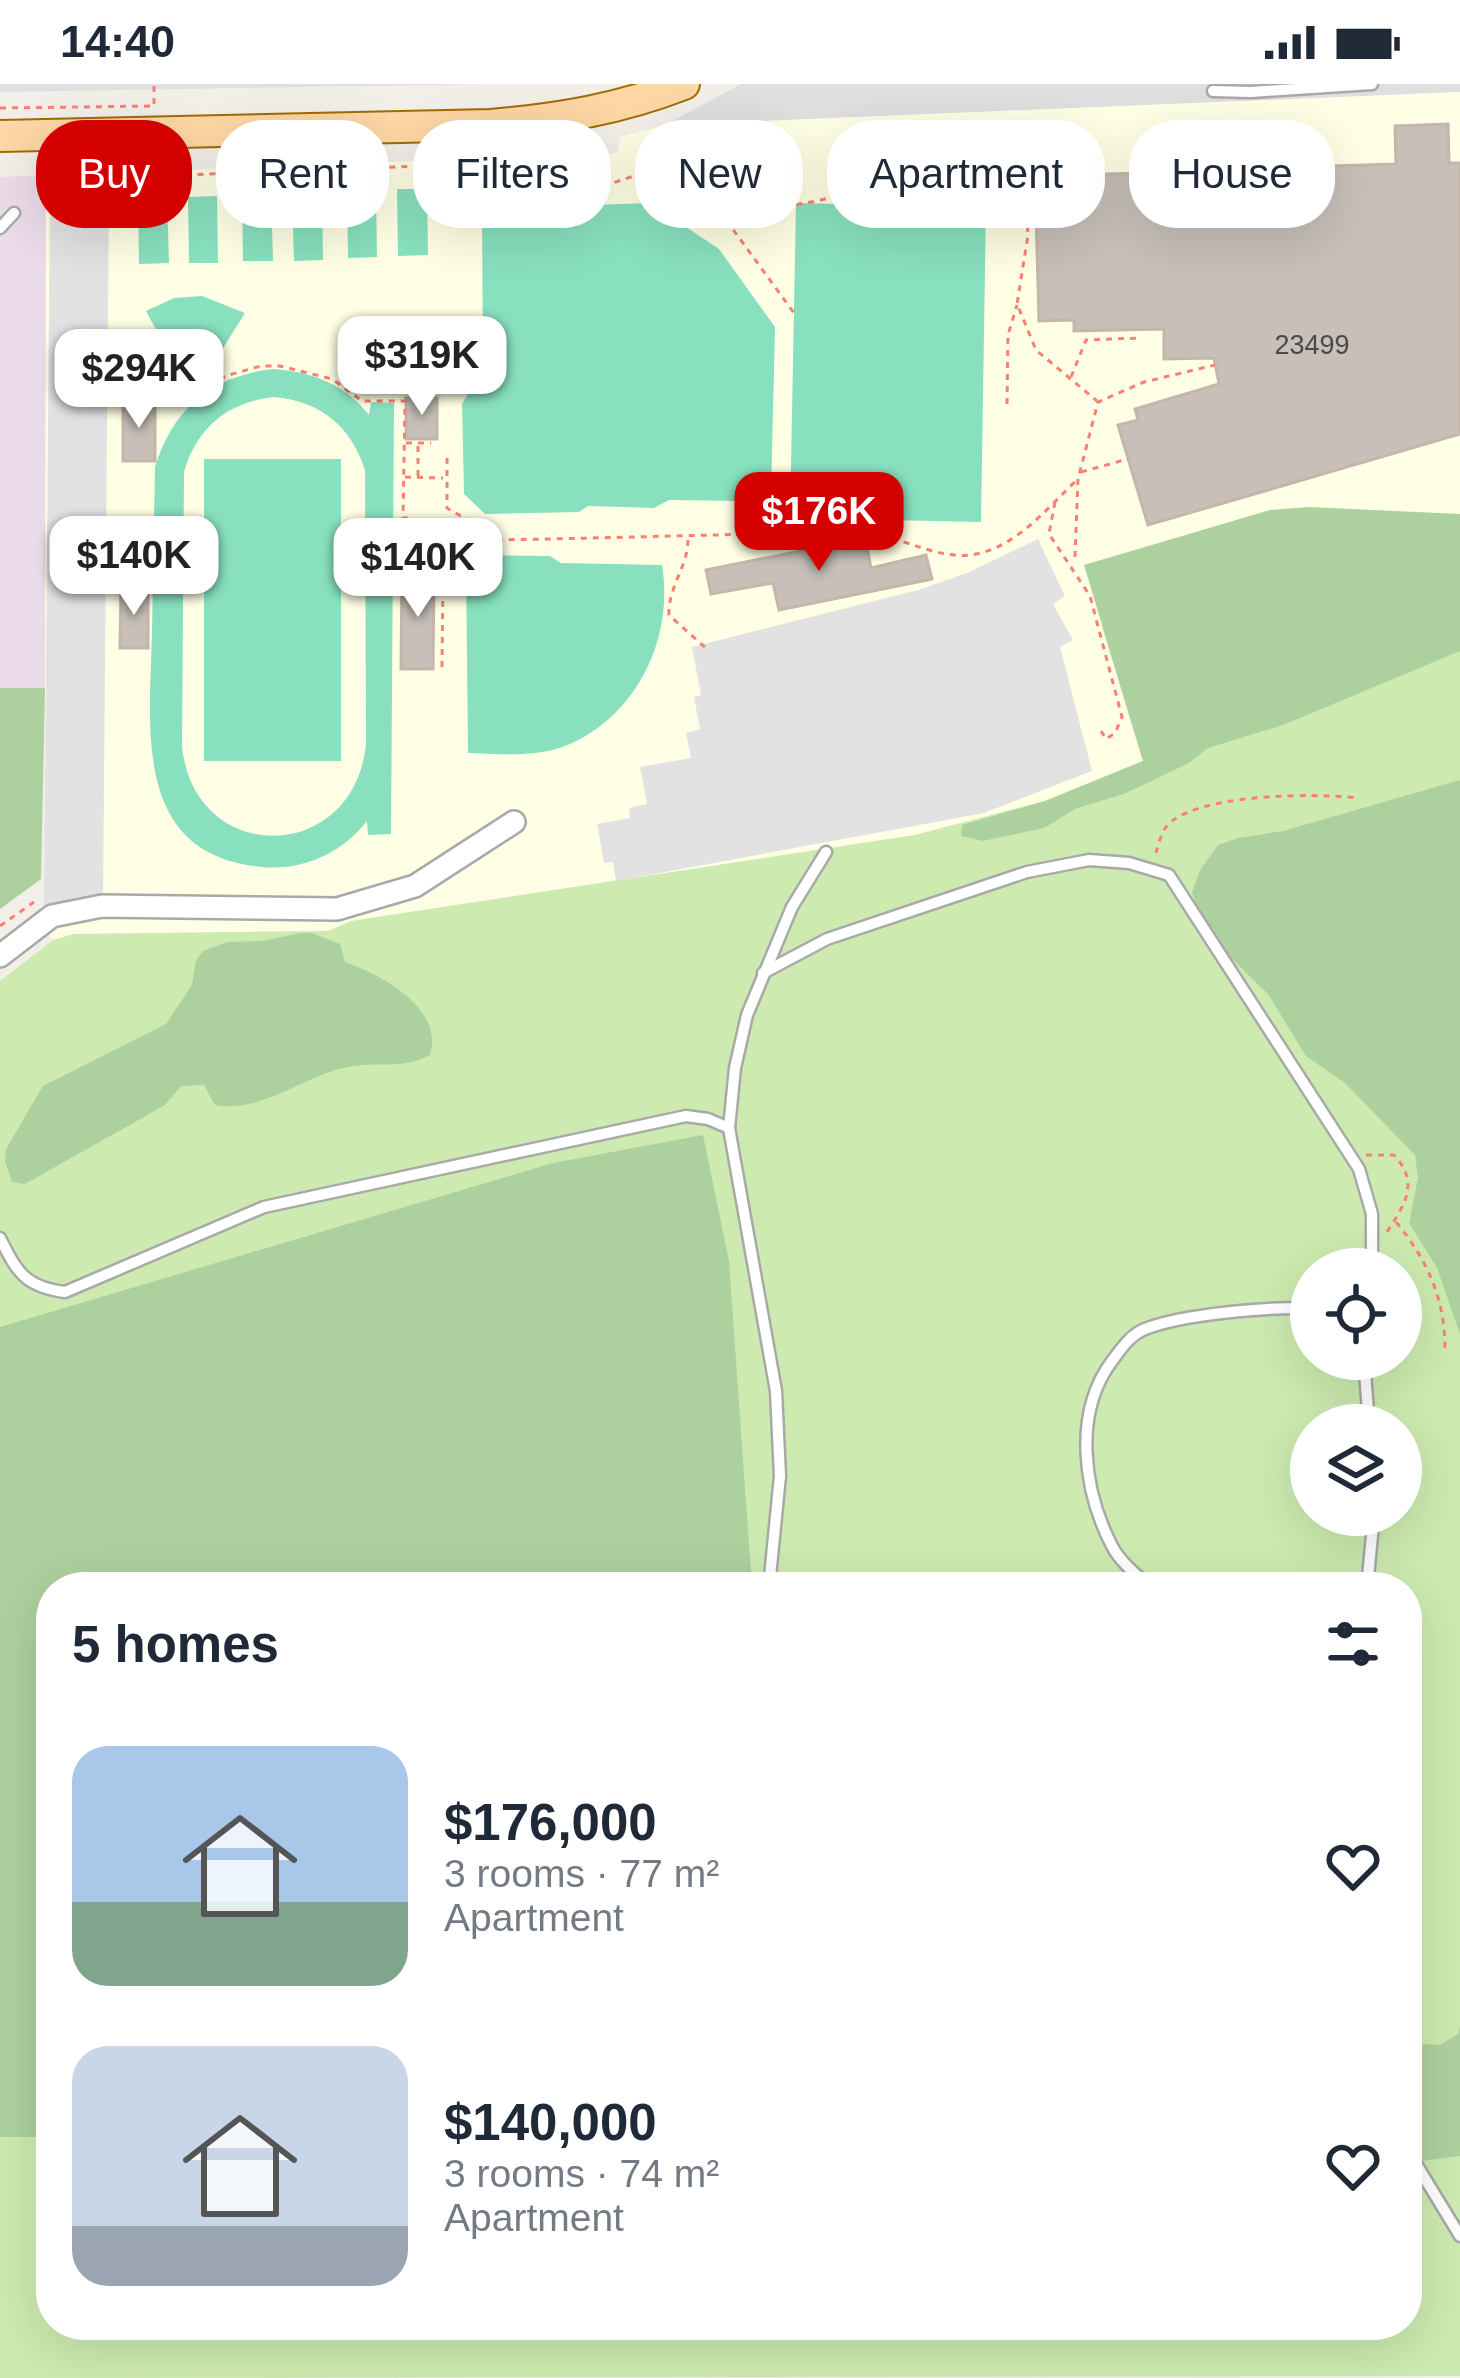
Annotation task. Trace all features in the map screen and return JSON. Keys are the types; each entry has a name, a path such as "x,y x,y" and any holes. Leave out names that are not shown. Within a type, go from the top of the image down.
{"main road":[{"path":"0,136 491,124 567,118 626,95 684,84"}],"street":[{"path":"0,956 52,916 82,908 338,909 354,905 416,886 514,822"}],"lane":[{"path":"1213,91 1372,84"},
{"path":"0,228 14,213"},
{"path":"770,1572 780,1475 776,1391 729,1128 735,1068 763,973 792,907 826,852"},
{"path":"763,973 827,939 1027,872 1089,860 1154,868 1168,875 1354,1160 1372,1214 1373,1248"},
{"path":"0,1238 14,1265 37,1289 64,1292 264,1207 686,1116 729,1128"},
{"path":"1135,1572 1113,1550 1083,1435 1098,1380 1127,1341 1144,1330 1212,1314 1290,1309"},
{"path":"1368,1572 1372,1536"},
{"path":"1422,2174 1460,2236"}],"path":[{"path":"0,108 154,106 154,84"},
{"path":"192,175 422,166 490,181 595,189 635,176"},
{"path":"732,228 794,314"},
{"path":"1007,404 1008,335 1027,228"},
{"path":"1017,304 1036,350 1098,402"},
{"path":"1071,379 1086,340 1141,338"},
{"path":"1098,402 1144,382 1215,365"},
{"path":"90,394 186,392 260,366 297,369 332,379 362,401 404,401 403,518 410,518 409,569 451,571"},
{"path":"1075,557 1079,476 1098,402"},
{"path":"404,443 430,443"},
{"path":"418,443 418,478"},
{"path":"442,667 443,578 474,550 475,540 475,524 447,508 447,458"},
{"path":"475,540 867,533 941,554 978,554 998,548 1021,532 1079,476 1128,459"},
{"path":"403,477 447,478"},
{"path":"1055,500 1049,534 1090,596 1122,717 1106,740 1101,731"},
{"path":"688,538 688,556 674,582 669,615 708,650"},
{"path":"1154,868 1167,825 1190,811 1234,802 1329,795 1358,798"},
{"path":"1354,1160 1373,1152 1394,1155 1407,1169 1404,1204 1376,1248"},
{"path":"1394,1221 1418,1250 1433,1279 1445,1314 1445,1350"}],"shaded area":[{"path":"0,84 489,84 0,92"},
{"path":"741,84 1460,84 1460,92 785,120 674,120"},
{"path":"1460,92 1460,540 1102,627 1143,761 1045,801 915,835 351,921 328,931 74,934 53,940 45,925 46,228 192,228 192,169 216,168 216,228 389,228 389,162 413,161 413,228 611,228 611,153 618,153 620,137 635,133 635,228 803,228 803,120 785,120"},
{"path":"36,175 36,228 46,228 45,688 0,688 0,177"},
{"path":"50,228 109,228 103,905 44,905"},
{"path":"1038,539 1065,596 1053,604 1073,640 1060,647 1092,771 984,813 616,881 613,862 604,863 597,824 630,818 629,808 647,804 640,767 691,758 686,733 700,729 694,697 701,695 692,647 918,590"}],"green space":[{"path":"397,189 413,189 413,228 428,228 428,255 398,256"},
{"path":"216,196 218,263 189,263 192,197"},
{"path":"803,203 827,204 827,228 986,228 981,522 790,518 796,228 803,228"},
{"path":"611,204 635,204 635,228 688,228 719,249 775,327 771,495 737,501 669,500 654,508 588,506 579,512 485,514 464,494 462,404 483,369 482,228 611,228"},
{"path":"138,228 168,228 169,263 139,264"},
{"path":"242,228 272,228 273,261 243,261"},
{"path":"293,228 323,228 323,260 294,261"},
{"path":"348,228 377,228 377,257 348,258"},
{"path":"202,296 245,313 215,361 215,369 173,369 146,311 174,298"},
{"path":"274,369 314,377 349,395 369,415 371,402 394,403 391,834 368,835 367,821 334,851 307,863 277,867 220,857 189,839 169,812 151,745 155,467 173,428 198,398 252,373","holes":["291,399 331,418 351,441 365,470 366,744 355,784 334,812 306,830 274,836 242,830 214,814 193,786 182,746 184,472 197,442 229,411 257,400"]},
{"path":"204,459 341,459 341,761 204,761"},
{"path":"1309,507 1460,514 1460,651 1283,725 1208,748 1189,763 1124,794 1077,808 1044,828 983,841 961,836 962,825 1045,801 1143,761 1084,565 1270,510"},
{"path":"1460,540 1460,2376 0,2378 0,981 53,940 74,934 328,931 351,921 915,835 1045,801 1143,761 1102,626"},
{"path":"475,555 662,565 662,619 646,670 615,714 594,731 545,751 468,753 466,565"},
{"path":"0,688 45,688 41,879 0,909"},
{"path":"1460,780 1460,1334 1437,1268 1409,1223 1418,1178 1415,1155 1345,1083 1306,1056 1268,994 1228,955 1200,915 1192,893 1200,870 1218,845"},
{"path":"300,933 340,944 345,962 407,996 428,1022 430,1055 410,1062 332,1071 249,1104 215,1105 204,1085 181,1086 165,1105 25,1184 12,1182 6,1149 43,1086 166,1024 192,985 196,960 203,951 227,942"},
{"path":"703,1135 729,1261 751,1572 36,1572 36,2137 0,2137 0,1327 553,1163"},
{"path":"1460,2025 1460,2156 1422,2161 1422,2044 1440,2045 1458,2034"}],"building":[{"path":"1448,124 1449,163 1460,163 1460,434 1148,525 1118,425 1138,420 1135,409 1219,384 1214,358 1164,359 1164,329 1074,331 1074,320 1039,321 1036,228 1105,228 1105,174 1129,173 1129,228 1335,228 1335,166 1396,164 1395,126"},
{"path":"406,398 437,398 437,439 406,439"},
{"path":"123,400 155,400 155,461 123,461"},
{"path":"438,526 466,527 466,551 438,551"},
{"path":"865,538 871,568 926,555 932,579 779,610 773,583 711,594 706,570"},
{"path":"402,572 434,572 433,669 401,669"},
{"path":"121,588 148,589 148,648 120,648"}]}
